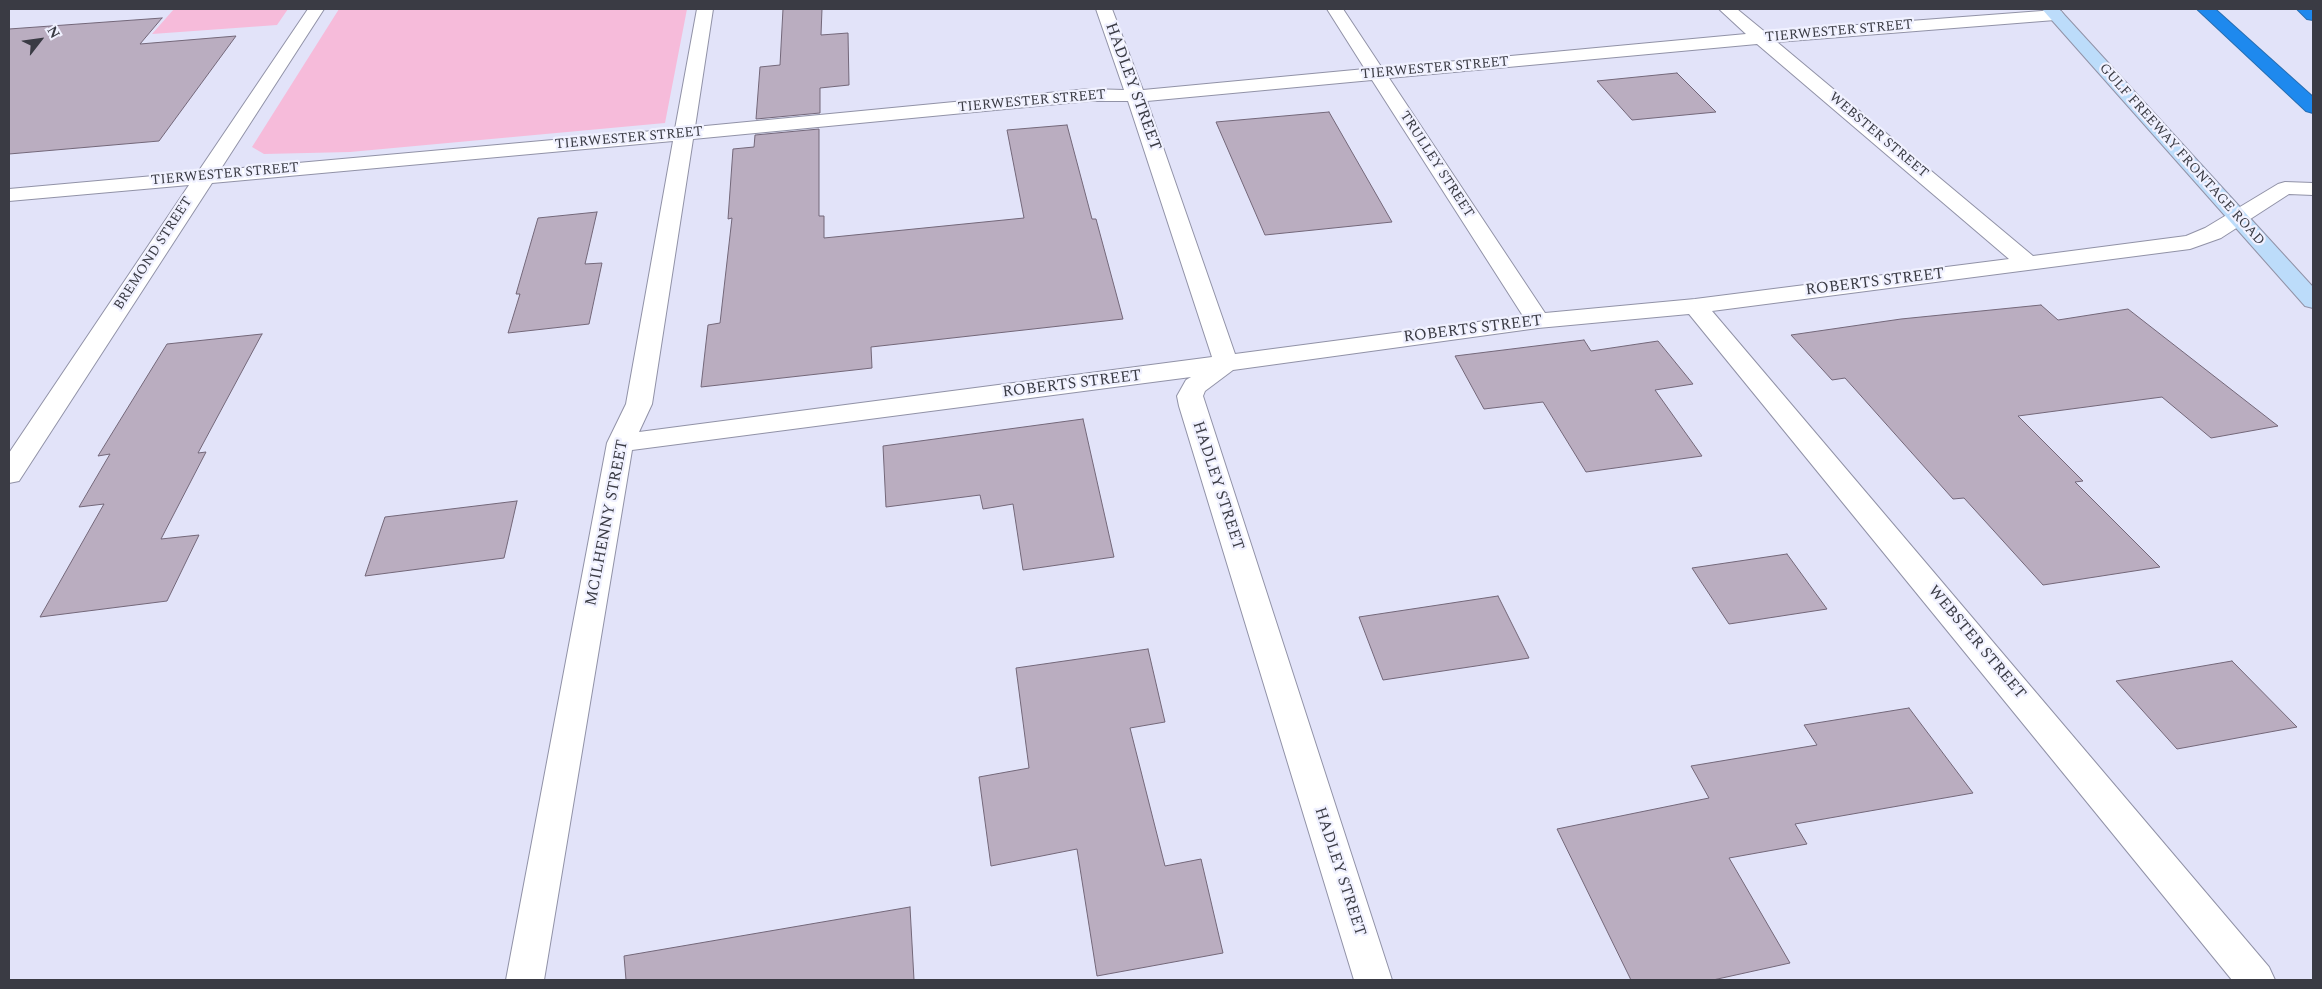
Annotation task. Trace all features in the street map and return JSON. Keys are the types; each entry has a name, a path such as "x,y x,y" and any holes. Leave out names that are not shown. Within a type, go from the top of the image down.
{"highway":[{"path":"2201,9 2265,63"},
{"path":"2205,9 2313,107"},
{"path":"2305,9 2313,15"}],"main road":[{"name":"GULF FREEWAY FRONTAGE ROAD","path":"2053,12 2313,301"}],"street":[{"name":"BREMOND STREET","path":"9,474 316,9"},
{"name":"MCILHENNY STREET","path":"525,980 620,442 639,404 705,9"},
{"name":"HADLEY STREET","path":"1104,9 1136,96 1226,363 1195,386 1190,396 1192,406 1374,980"},
{"name":"TRULLEY STREET","path":"1335,9 1538,321"},
{"name":"WEBSTER STREET","path":"1727,9 2028,263"},
{"name":"TIERWESTER STREET","path":"9,195 683,134 1089,94 1136,96 2053,12"},
{"name":"ROBERTS STREET","path":"620,442 1155,374 1538,321 1695,306 2190,242 2213,233 2285,188 2313,189"},
{"name":"WEBSTER STREET","path":"1695,306 2256,980"}],"shaded area":[{"path":"174,9 288,9 277,25 152,34"},
{"path":"339,9 687,9 665,123 350,152 264,154 252,147"}],"building":[{"path":"783,9 822,9 821,35 848,33 849,85 820,88 820,113 756,119 760,67 780,65"},
{"path":"162,18 140,44 236,36 159,141 9,154 9,29"},
{"path":"1677,73 1716,112 1632,120 1597,81"},
{"path":"1329,112 1392,222 1265,235 1216,122"},
{"path":"1067,125 1092,219 1096,219 1123,319 871,347 872,368 701,387 708,325 720,323 732,218 728,219 733,149 754,147 755,135 819,129 819,216 824,216 824,238 1024,218 1007,130"},
{"path":"597,212 585,264 602,263 589,324 508,333 520,294 516,294 538,218"},
{"path":"2041,305 2058,320 2128,309 2278,426 2211,438 2162,397 2018,416 2083,481 2075,482 2160,567 2043,585 1964,498 1953,499 1845,378 1832,380 1791,335 1901,319"},
{"path":"262,334 198,453 206,452 161,539 199,535 167,601 40,617 104,504 79,507 110,454 98,456 167,344"},
{"path":"1584,340 1591,351 1658,341 1693,384 1655,390 1702,456 1586,472 1543,402 1484,409 1455,356"},
{"path":"1083,419 1114,557 1023,570 1013,504 983,509 980,495 886,507 883,446"},
{"path":"517,501 504,558 365,576 385,517"},
{"path":"1787,554 1827,609 1729,624 1692,568"},
{"path":"1498,596 1529,658 1383,680 1359,617"},
{"path":"1148,649 1165,722 1130,728 1165,866 1201,859 1223,953 1097,976 1077,849 991,866 979,777 1029,768 1016,668"},
{"path":"2232,661 2297,727 2177,749 2116,681"},
{"path":"1909,708 1973,793 1795,824 1807,844 1729,858 1790,963 1713,980 1631,980 1557,829 1709,798 1691,766 1817,745 1804,725"},
{"path":"910,907 914,980 626,980 624,956"}]}
